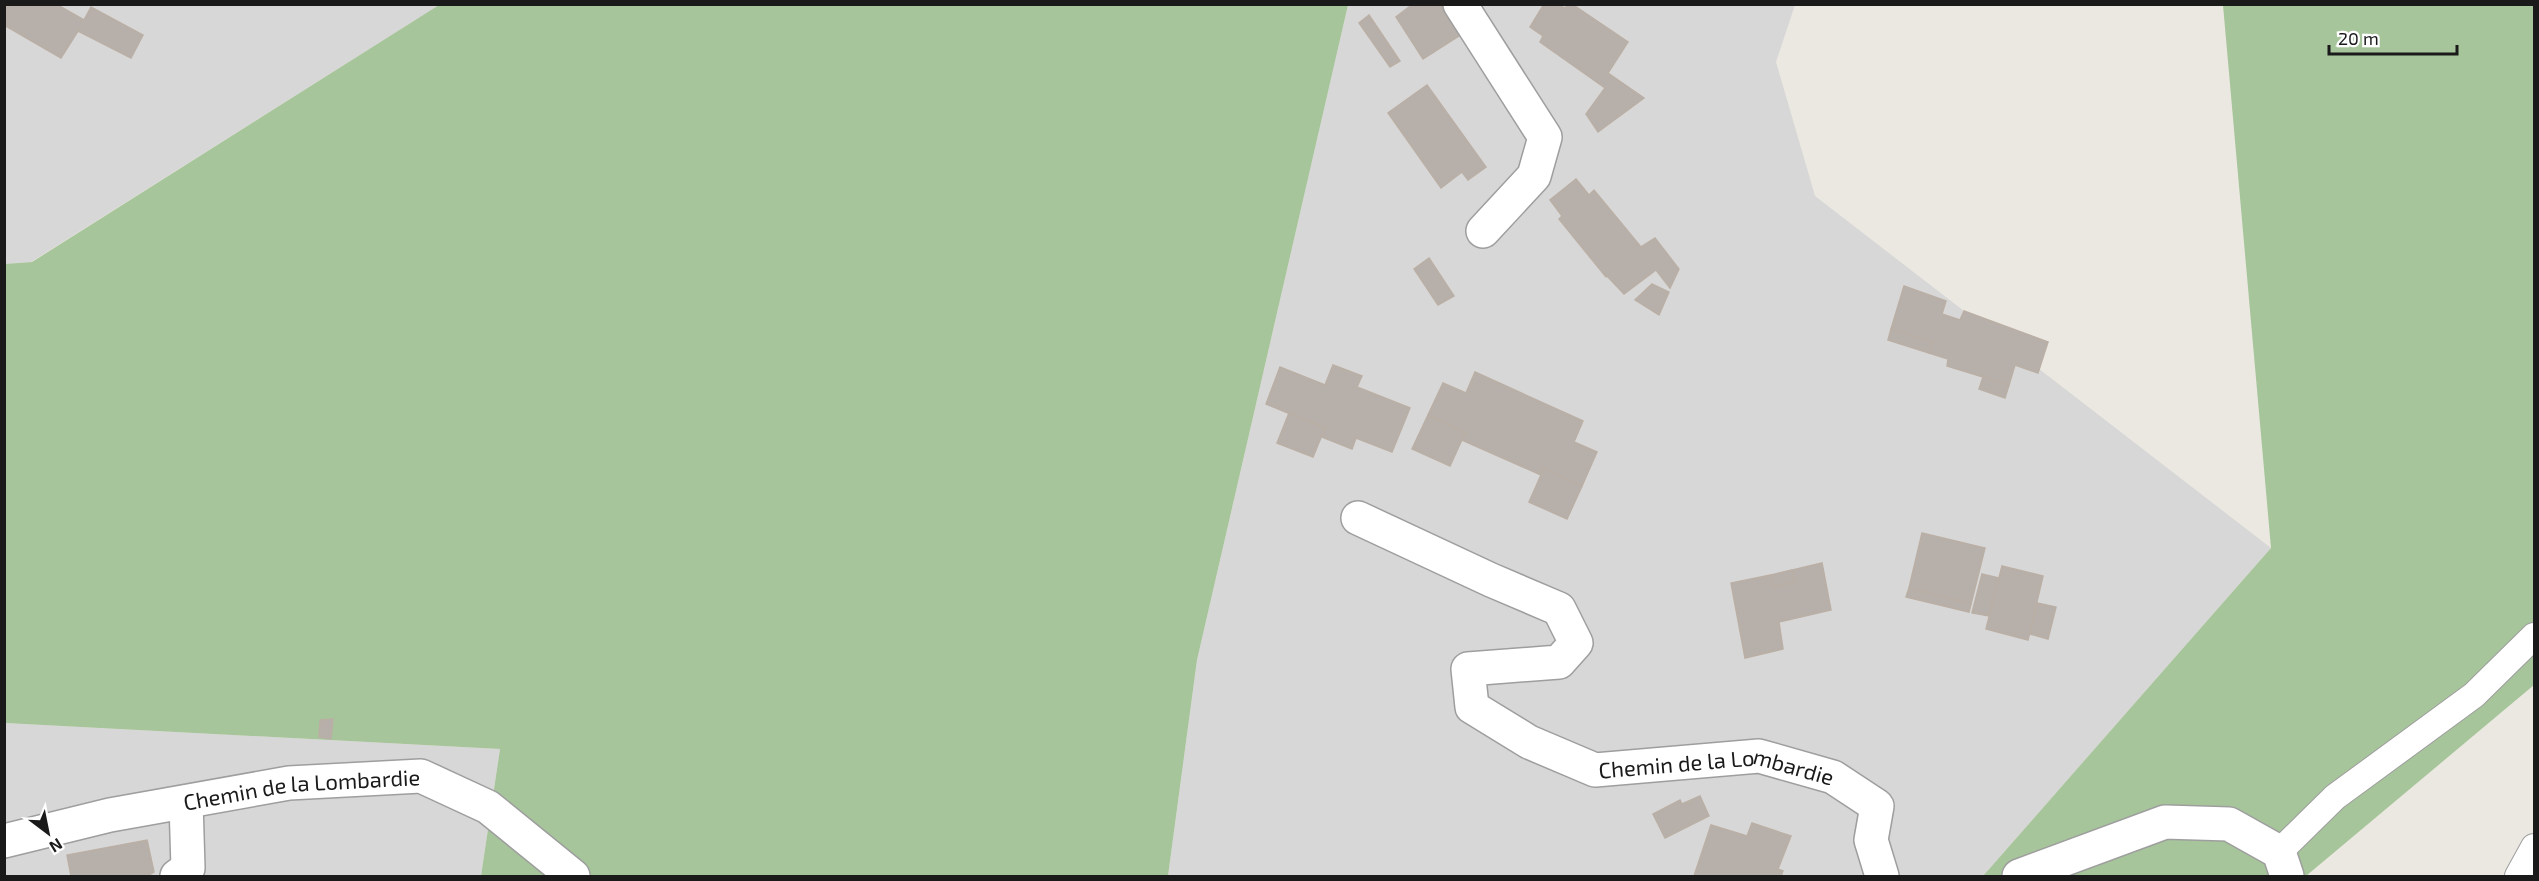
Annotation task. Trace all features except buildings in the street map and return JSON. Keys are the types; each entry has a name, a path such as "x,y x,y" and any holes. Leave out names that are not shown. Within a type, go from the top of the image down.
{"street":[{"path":"1460,4 1545,137 1534,176 1483,231"},
{"name":"Chemin de la Lombardie","path":"1358,518 1491,580 1560,609 1576,643 1571,649 1559,662 1468,669 1472,707 1529,742 1595,770 1759,756 1833,777 1877,806 1871,840 1882,876"},
{"name":"Chemin de la Lombardie","path":"4,841 110,814 289,783 421,776 488,807 573,876"},
{"path":"177,876 188,868 186,802"},
{"path":"2019,876 2165,822 2229,824 2283,864"}],"lane":[{"path":"2283,864 2335,797 2474,695 2535,636"},
{"path":"2518,876 2535,847"}],"shaded area":[{"path":"5,5 439,5 31,262 5,264"},
{"path":"1348,5 1795,5 1776,62 1815,196 2271,548 1983,876 1168,876 1197,660"},
{"path":"4,723 500,749 481,876 5,876"}],"green space":[{"path":"439,5 1348,5 1197,660 1168,876 481,876 500,749 5,723 4,264 32,262"},
{"path":"2223,5 2534,5 2534,685 2306,876 1983,876 2271,548"}]}
